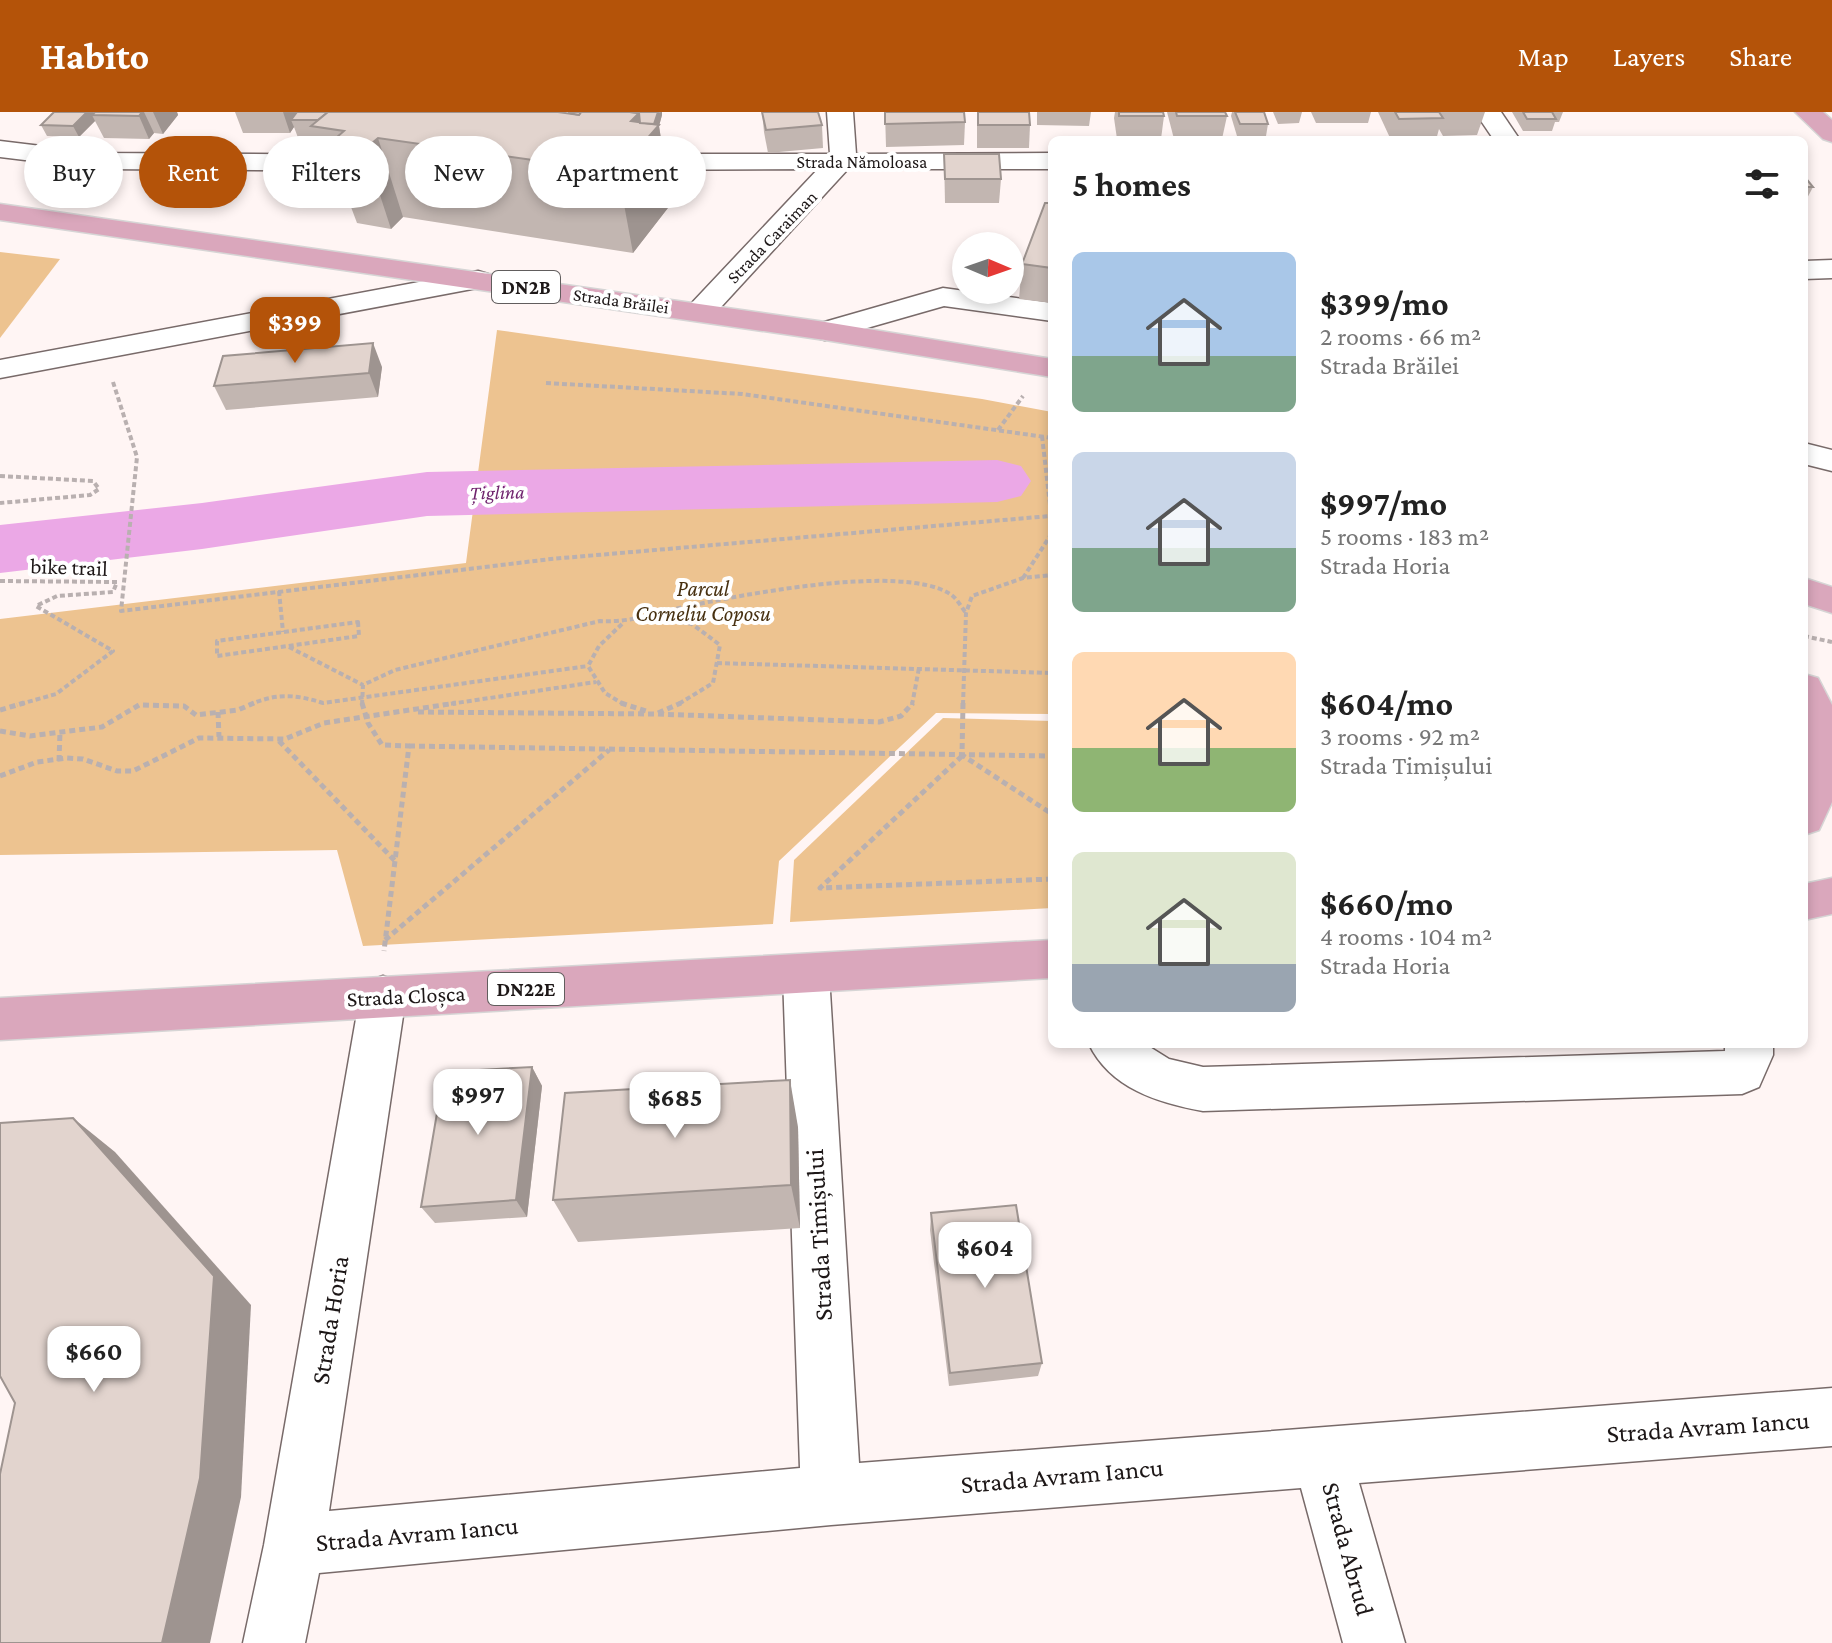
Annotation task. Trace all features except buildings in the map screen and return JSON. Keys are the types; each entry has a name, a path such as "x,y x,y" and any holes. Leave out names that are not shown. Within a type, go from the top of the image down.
{"main road":[{"path":"1808,112 1832,134"},
{"name":"Strada Brăilei","path":"0,212 825,331 1048,367"},
{"path":"1808,592 1832,600"},
{"path":"1808,700 1822,743 1820,786 1808,810"},
{"path":"1808,901 1832,896"},
{"path":"1808,910 1832,913"},
{"name":"Strada Cloșca","path":"0,1019 1048,962"}],"street":[{"path":"840,112 844,149 840,162"},
{"path":"1488,112 1504,136"},
{"path":"0,149 99,161 405,163"},
{"name":"Strada Nămoloasa","path":"706,162 1048,161"},
{"name":"Strada Caraiman","path":"699,313 840,162"},
{"path":"0,369 478,280"},
{"path":"825,331 943,297 1048,311"},
{"path":"1808,454 1832,461"},
{"name":"Strada Timișului","path":"806,975 831,1495"},
{"name":"Strada Horia","path":"274,1643 294,1545 383,996"},
{"path":"1116,1048 1128,1063 1168,1084 1203,1089 1742,1072 1749,1048"},
{"name":"Strada Avram Iancu","path":"294,1545 831,1495 1832,1417"},
{"name":"Strada Abrud","path":"1322,1456 1374,1643"}],"path":[{"path":"103,351 137,457 121,611 551,559 1048,519"},
{"path":"546,383 742,394 1048,437"},
{"path":"1042,436 1048,492"},
{"path":"0,476 93,481 99,489 90,495 0,503"},
{"path":"1023,578 1048,539"},
{"path":"1048,575 1023,578 972,596 966,613 962,671 962,755 820,888 1048,879"},
{"name":"bike trail","path":"0,581 117,582 113,592 57,596 36,606 113,651 56,694 0,710"},
{"path":"363,685 395,670 600,621 622,624 677,608 852,582 915,583 949,592 966,613"},
{"path":"279,591 283,632"},
{"path":"588,666 596,682 616,704 656,714 691,699 713,683 720,645 702,626 678,617 648,617"},
{"path":"358,622 359,636 288,646 217,656 217,641 358,622"},
{"path":"588,666 599,646 622,624"},
{"path":"288,646 363,685"},
{"path":"717,663 1048,673"},
{"path":"0,731 30,736 102,727 119,713 139,705 184,706 196,715 238,710 272,695 295,694 323,703 588,666"},
{"path":"400,712 656,714 879,722 896,719 910,710 917,700 919,668"},
{"path":"0,776 20,766 78,758 95,766 122,772 135,770 147,768 189,741 219,737 278,741 324,723 596,682"},
{"path":"363,685 360,698 364,718 382,745 1048,756"},
{"path":"218,712 219,737"},
{"path":"59,761 60,732"},
{"path":"278,741 397,863"},
{"path":"383,996 384,941 397,863 409,746"},
{"path":"384,941 609,750"},
{"path":"962,755 1048,811"}],"green space":[{"path":"0,252 60,259 0,338"},
{"name":"Parcul Corneliu Coposu","path":"497,330 982,399 1048,411 1048,714 936,713 779,861 773,924 363,946 337,850 0,855 0,619 466,563"},
{"path":"943,718 1048,721 1048,908 790,922 794,860"}],"waterway":[{"name":"Țiglina","path":"0,549 202,526 427,494 997,481"}]}
